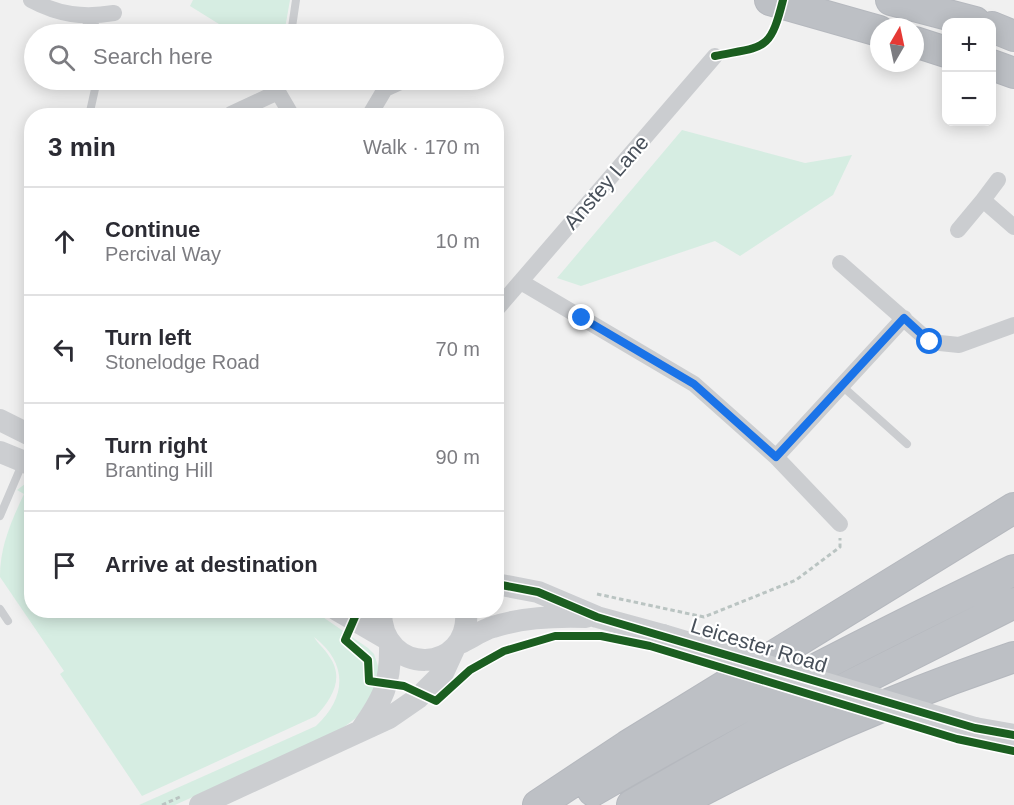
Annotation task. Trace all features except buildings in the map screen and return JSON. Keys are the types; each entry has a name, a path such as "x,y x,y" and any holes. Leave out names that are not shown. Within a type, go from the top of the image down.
{"highway":[{"path":"770,0 870,28"},
{"path":"891,0 957,18"},
{"path":"927,0 969,18"},
{"path":"924,45 942,51"},
{"path":"996,67 1014,73"},
{"path":"538,805 627,746 1014,508"},
{"path":"570,805 734,710 876,636 1014,570"},
{"path":"632,805 774,724 1014,603"},
{"path":"675,805 754,762 900,698 1014,657"}],"street":[{"path":"31,0 54,12 104,12 97,24"},
{"name":"Anstey Lane","path":"504,301 715,56"},
{"path":"241,108 271,90"},
{"path":"279,90 288,108"},
{"path":"372,108 379,90"},
{"path":"958,230 998,180"},
{"path":"983,200 1014,227"},
{"path":"840,263 930,342 959,345 1014,325"},
{"path":"521,282 694,384 776,457 840,524"},
{"path":"776,457 904,318"},
{"path":"0,420 24,432"},
{"path":"0,452 24,463"},
{"name":"Leicester Road","path":"504,586 538,592 597,617 975,728 1014,735"},
{"name":"Leicester Road","path":"388,642 403,656 424,661 440,658 492,627 551,616 597,617"},
{"path":"350,618 388,642"},
{"path":"360,731 381,702 388,684 388,642 381,625 381,618"},
{"path":"200,805 389,718 418,698 443,673 468,622 467,618"}],"lane":[{"path":"292,24 296,0"},
{"path":"91,108 95,90"},
{"path":"842,386 907,444"},
{"path":"0,516 24,470"},
{"path":"0,609 8,621"}],"path":[{"path":"588,592 704,617 796,580 840,547 840,524"}],"green space":[{"path":"193,0 290,0 286,24 219,24 190,6"},
{"path":"682,130 805,163 852,155 833,195 740,256 715,241 581,286 557,278"},
{"path":"24,485 24,494 17,490"},
{"path":"24,494 24,612 0,577 4,544"},
{"path":"28,618 324,618 368,648 374,654 379,669 378,686 356,718 340,730 175,805 139,805 316,726 334,704 338,692 338,669 325,647 314,637 334,664 335,688 327,703 316,716 142,796 60,674 64,671"}],"cycle path":[{"path":"715,56 755,48 763,44 774,29 783,0"},
{"path":"504,586 538,592 597,617 975,728 1014,735"},
{"path":"355,618 345,640 368,660 369,681 404,686 436,701 470,670 504,651 555,636 601,636 650,646 957,739 1014,751"}],"route":[{"path":"582,318 642,351 694,384 776,457 904,318 930,342"}]}
